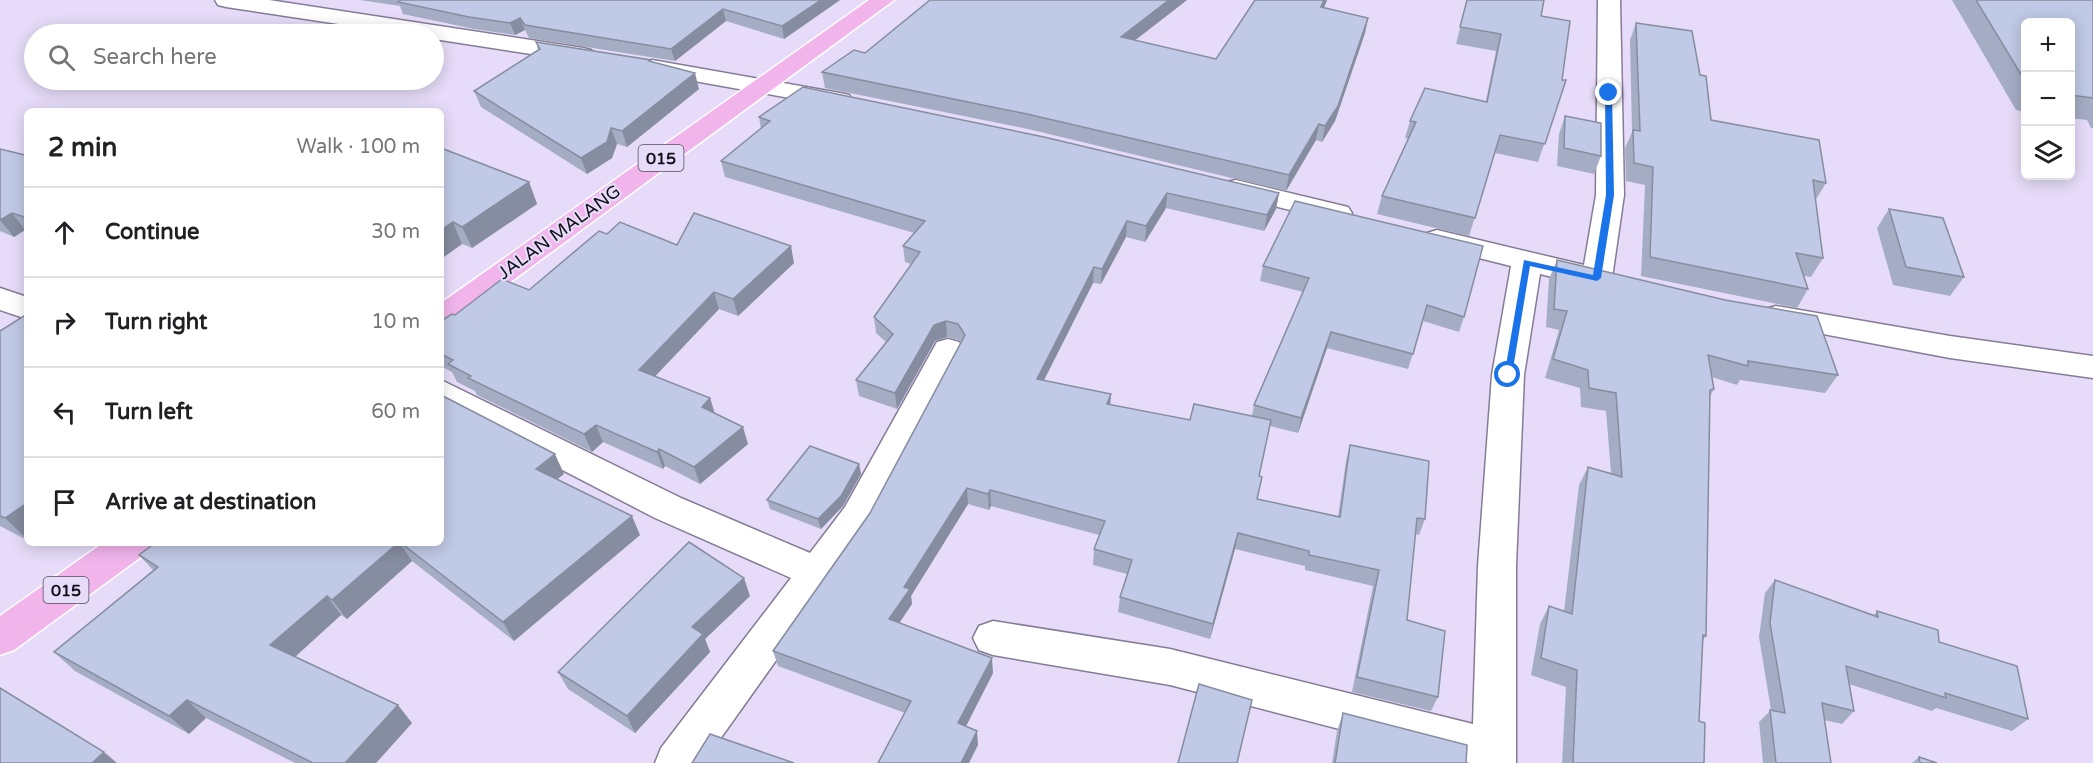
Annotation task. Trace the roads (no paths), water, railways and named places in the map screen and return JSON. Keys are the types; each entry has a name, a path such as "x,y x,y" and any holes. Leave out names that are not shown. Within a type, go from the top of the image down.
{"main road":[{"name":"JALAN MALANG","path":"444,316 763,84 883,0"},
{"name":"015","path":"0,638 128,546"}],"street":[{"path":"226,0 381,24"},
{"path":"1415,233 1608,281 1609,0"},
{"path":"444,34 600,58"},
{"path":"635,64 763,84 868,106"},
{"path":"1212,182 1359,219"},
{"path":"993,638 1170,667 1494,756 1497,566 1508,375 1527,262"},
{"path":"0,298 24,308"},
{"path":"1750,312 1950,347 2093,367"},
{"path":"677,763 818,573 882,476 948,350"},
{"path":"444,394 668,508 818,573"}]}
